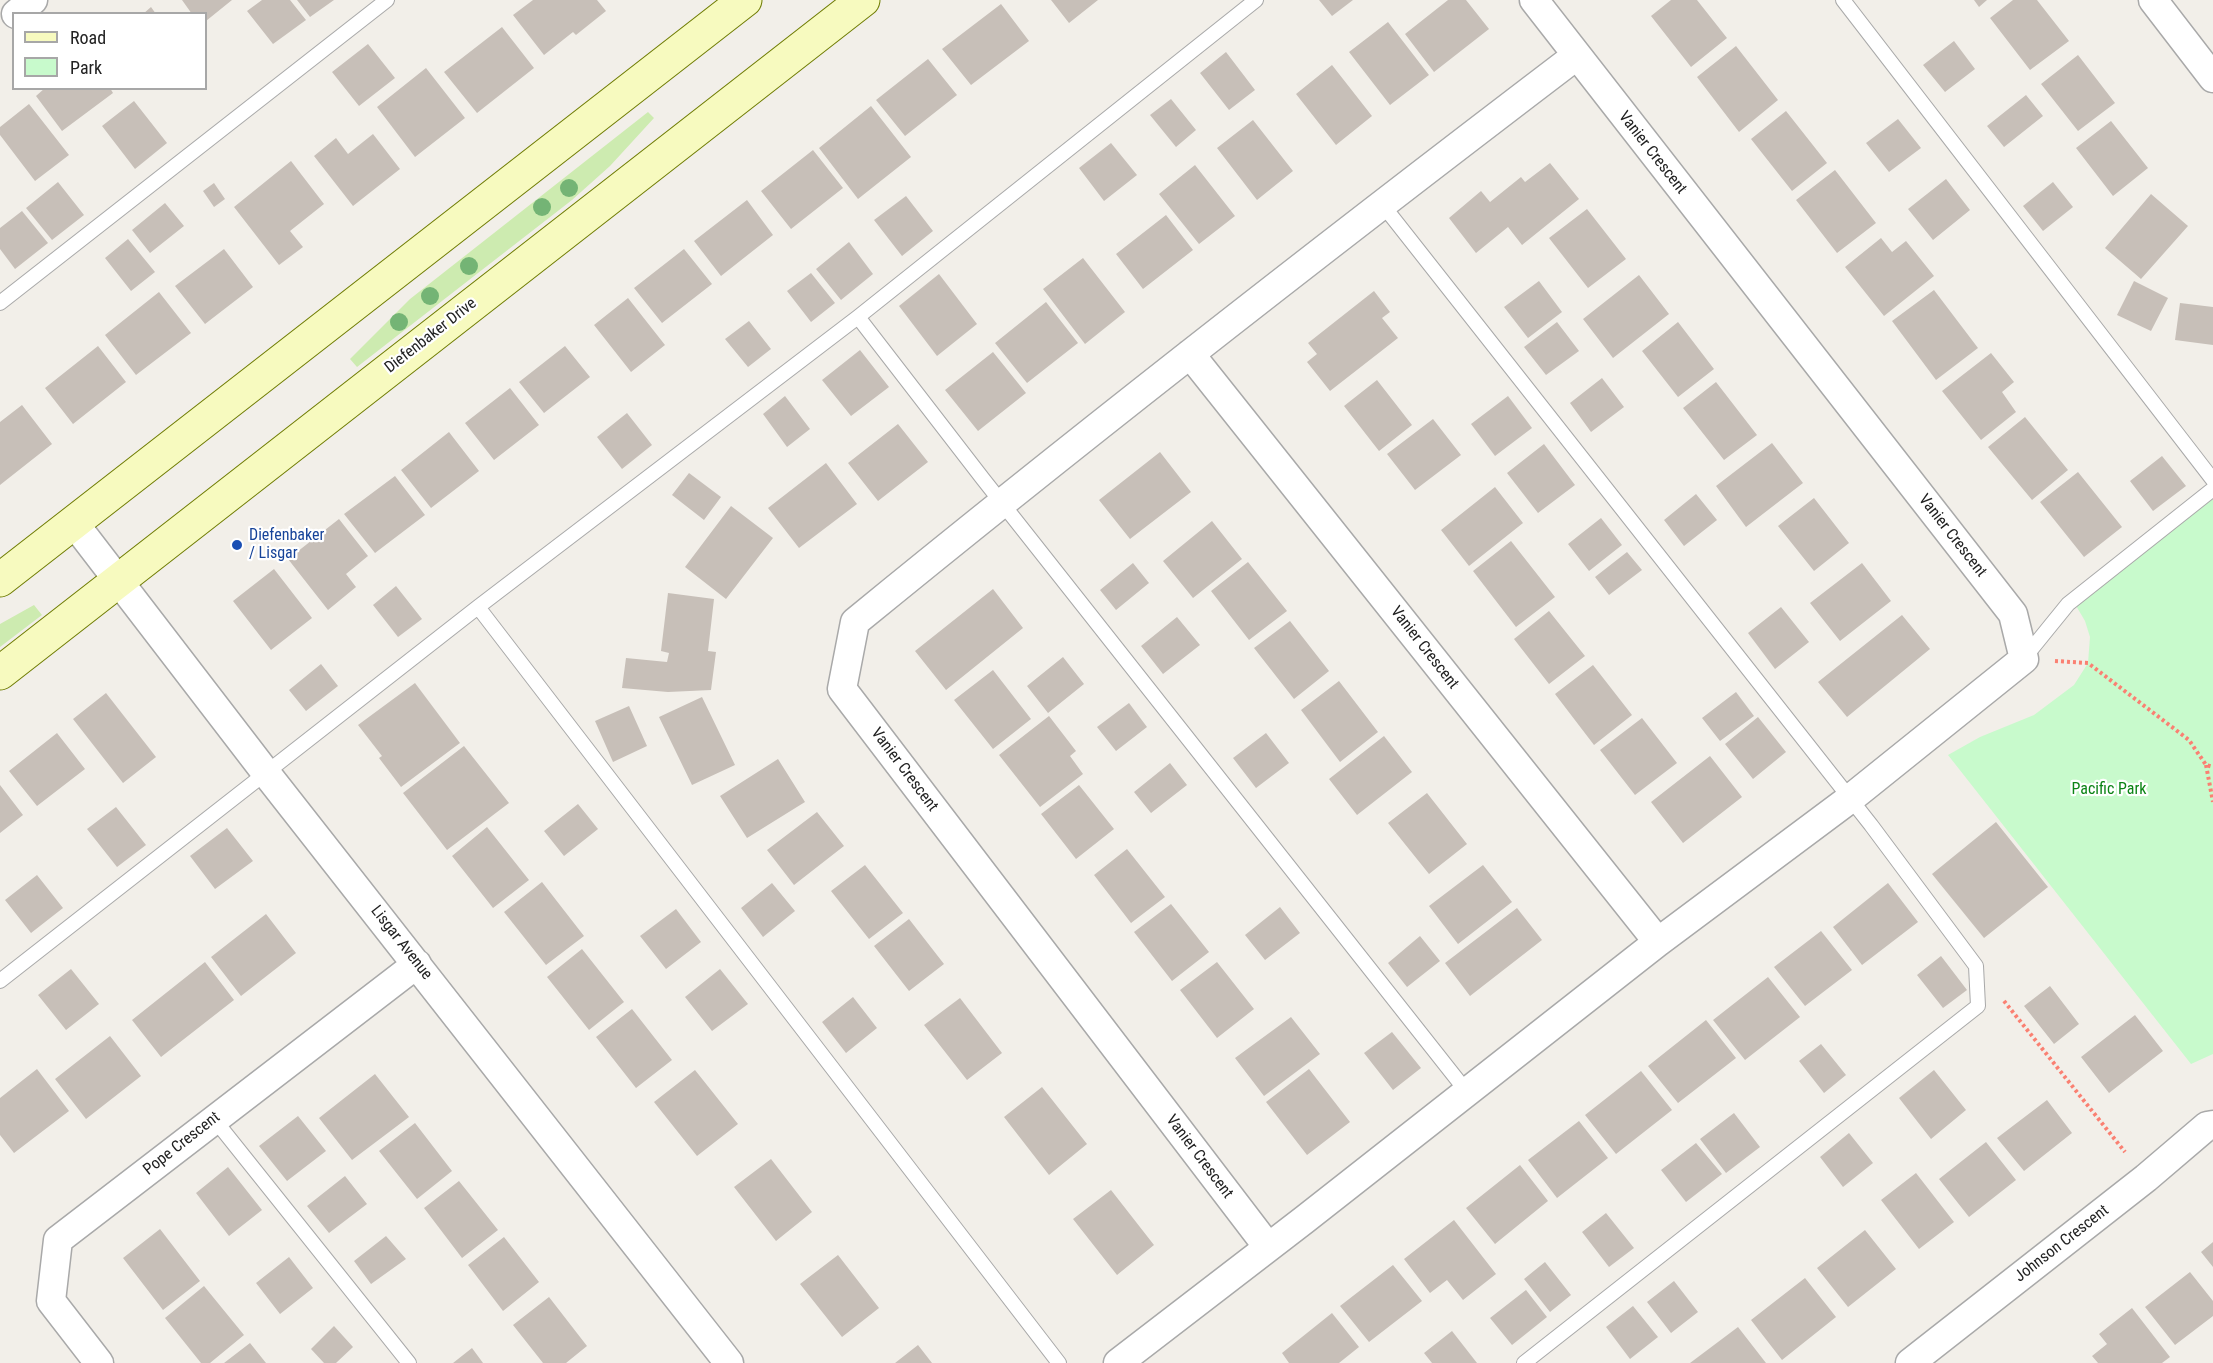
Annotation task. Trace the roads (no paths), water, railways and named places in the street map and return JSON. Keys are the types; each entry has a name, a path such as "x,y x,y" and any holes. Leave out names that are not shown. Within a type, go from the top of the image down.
{"street":[{"path":"18,12 33,0"},
{"path":"0,580 745,0"},
{"name":"Diefenbaker Drive","path":"0,673 863,0"},
{"name":"Vanier Crescent","path":"1534,0 2013,614 2024,659"},
{"path":"2153,0 2213,78"},
{"path":"0,26 12,16"},
{"name":"Vanier Crescent","path":"1268,1247 842,689 855,622 1002,502 1190,354 1576,56"},
{"name":"Vanier Crescent","path":"1190,354 1658,942"},
{"name":"Lisgar Avenue","path":"74,523 266,773 729,1363"},
{"path":"1118,1363 1658,942 1851,798 2024,659"},
{"name":"Pope Crescent","path":"99,1363 51,1301 58,1239 417,964"},
{"name":"Johnson Crescent","path":"1910,1363 2146,1178 2207,1126 2213,1125"}],"lane":[{"path":"0,303 387,0"},
{"path":"0,981 478,607 858,317 1256,0"},
{"path":"1843,0 2213,480"},
{"path":"1382,204 1851,798 1976,966 1978,1006 1524,1363"},
{"path":"858,317 1467,1092"},
{"path":"2024,659 2068,604 2213,489"},
{"path":"478,607 1059,1363"},
{"path":"214,1119 409,1363"}],"place":[{"name":"Diefenbaker / Lisgar","path":"237,545"}],"park label":[{"name":"Pacific Park","path":"2109,790"}]}
